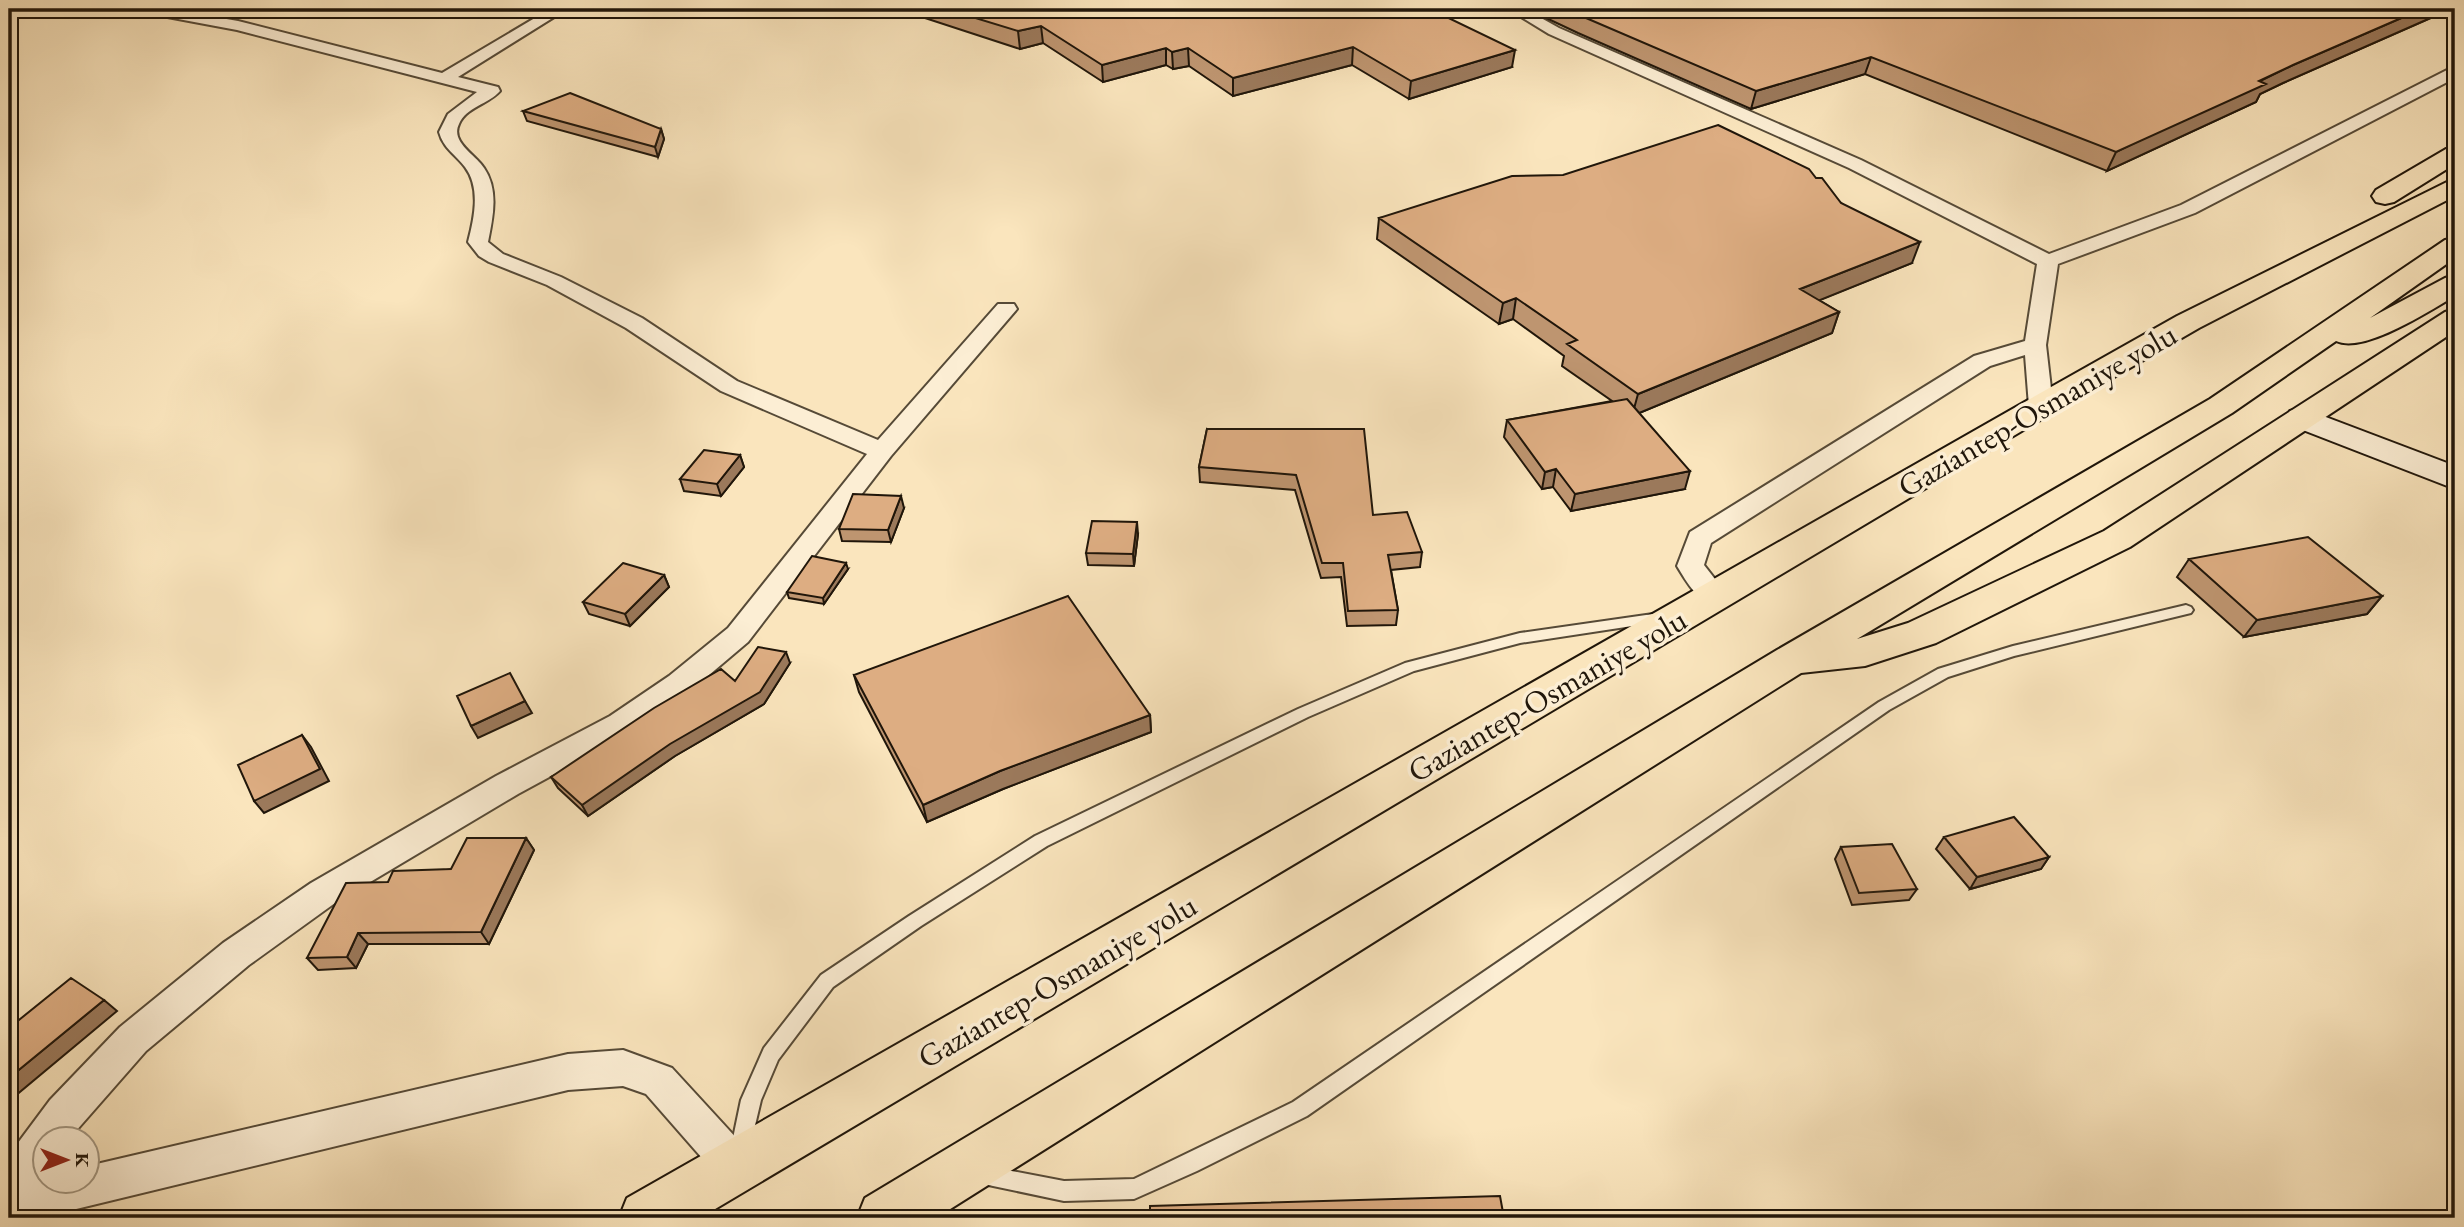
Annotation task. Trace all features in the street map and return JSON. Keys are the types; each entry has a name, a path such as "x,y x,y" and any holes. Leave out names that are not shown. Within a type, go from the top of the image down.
{"highway":[{"path":"2189,322 2255,267 2354,215 2455,154"},
{"name":"Gaziantep-Osmaniye yolu","path":"647,1218 2041,406 2189,322 2455,186"},
{"path":"885,1218 1791,660 2221,406 2455,246"},
{"path":"2292,355 2394,319 2455,284"},
{"path":"1791,660 1865,652 1922,633 2117,539 2455,318"}],"street":[{"path":"146,9 238,26 492,91 462,109 451,122 447,132 450,141 476,169 483,186 478,242 486,252 512,266 554,281 634,323 729,386 882,451"},
{"path":"446,78 560,9"},
{"path":"1528,10 1554,30 1855,164 2048,261 2188,209 2455,72"},
{"path":"2041,406 2035,345 2048,261"},
{"path":"9,1188 64,1113 132,1039 236,954 323,893 507,785 621,724 679,684 738,635 882,451 1006,309"},
{"path":"1700,606 1690,566 1699,538 1982,361 2035,345"},
{"path":"2302,418 2455,478"},
{"path":"9,1205 568,1072 623,1068 659,1081 737,1168"}],"lane":[{"path":"737,1168 751,1100 771,1054 827,981 1041,841 1303,713 1410,667 1520,638 1700,606"},
{"path":"962,1171 1064,1191 1134,1189 1191,1164 1300,1109 1884,706 1942,673 1989,658 2186,610"}],"building":[{"path":"946,9 1430,9 1515,50 1411,81 1353,47 1233,78 1188,48 1172,52 1166,48 1102,65 1041,26 1018,31"},
{"path":"1565,9 2422,9 2293,65 2259,81 2266,84 2116,152 1871,57 1756,91"},
{"path":"570,93 661,129 655,147 523,111"},
{"path":"1718,125 1809,169 1816,178 1822,178 1841,203 1920,242 1800,289 1839,312 1638,394 1567,344 1577,340 1516,298 1503,303 1379,218 1512,176 1563,175"},
{"path":"1627,399 1690,471 1575,494 1556,469 1545,472 1507,420"},
{"path":"1207,429 1364,429 1373,515 1407,512 1422,552 1388,555 1398,610 1348,611 1343,563 1322,563 1296,475 1199,467"},
{"path":"704,450 740,455 717,484 680,479"},
{"path":"853,494 901,496 888,530 839,529"},
{"path":"1092,521 1137,522 1133,554 1086,553"},
{"path":"2308,537 2382,596 2257,620 2189,559"},
{"path":"812,556 846,563 823,598 787,592"},
{"path":"623,563 664,575 625,614 583,602"},
{"path":"1068,596 1150,715 1000,771 923,805 854,675"},
{"path":"758,647 786,652 760,692 670,744 582,805 551,777 654,708 721,669 735,681"},
{"path":"510,673 525,701 471,726 457,696"},
{"path":"302,735 320,769 254,801 238,765"},
{"path":"2014,817 2049,857 1977,877 1944,837"},
{"path":"467,838 526,838 481,932 358,933 347,957 307,958 346,883 388,882 393,871 451,869"},
{"path":"1892,844 1917,889 1859,893 1841,847"},
{"path":"71,978 104,1000 9,1078 9,1028"},
{"path":"1500,1196 1504,1218 1150,1218 1150,1206"}]}
